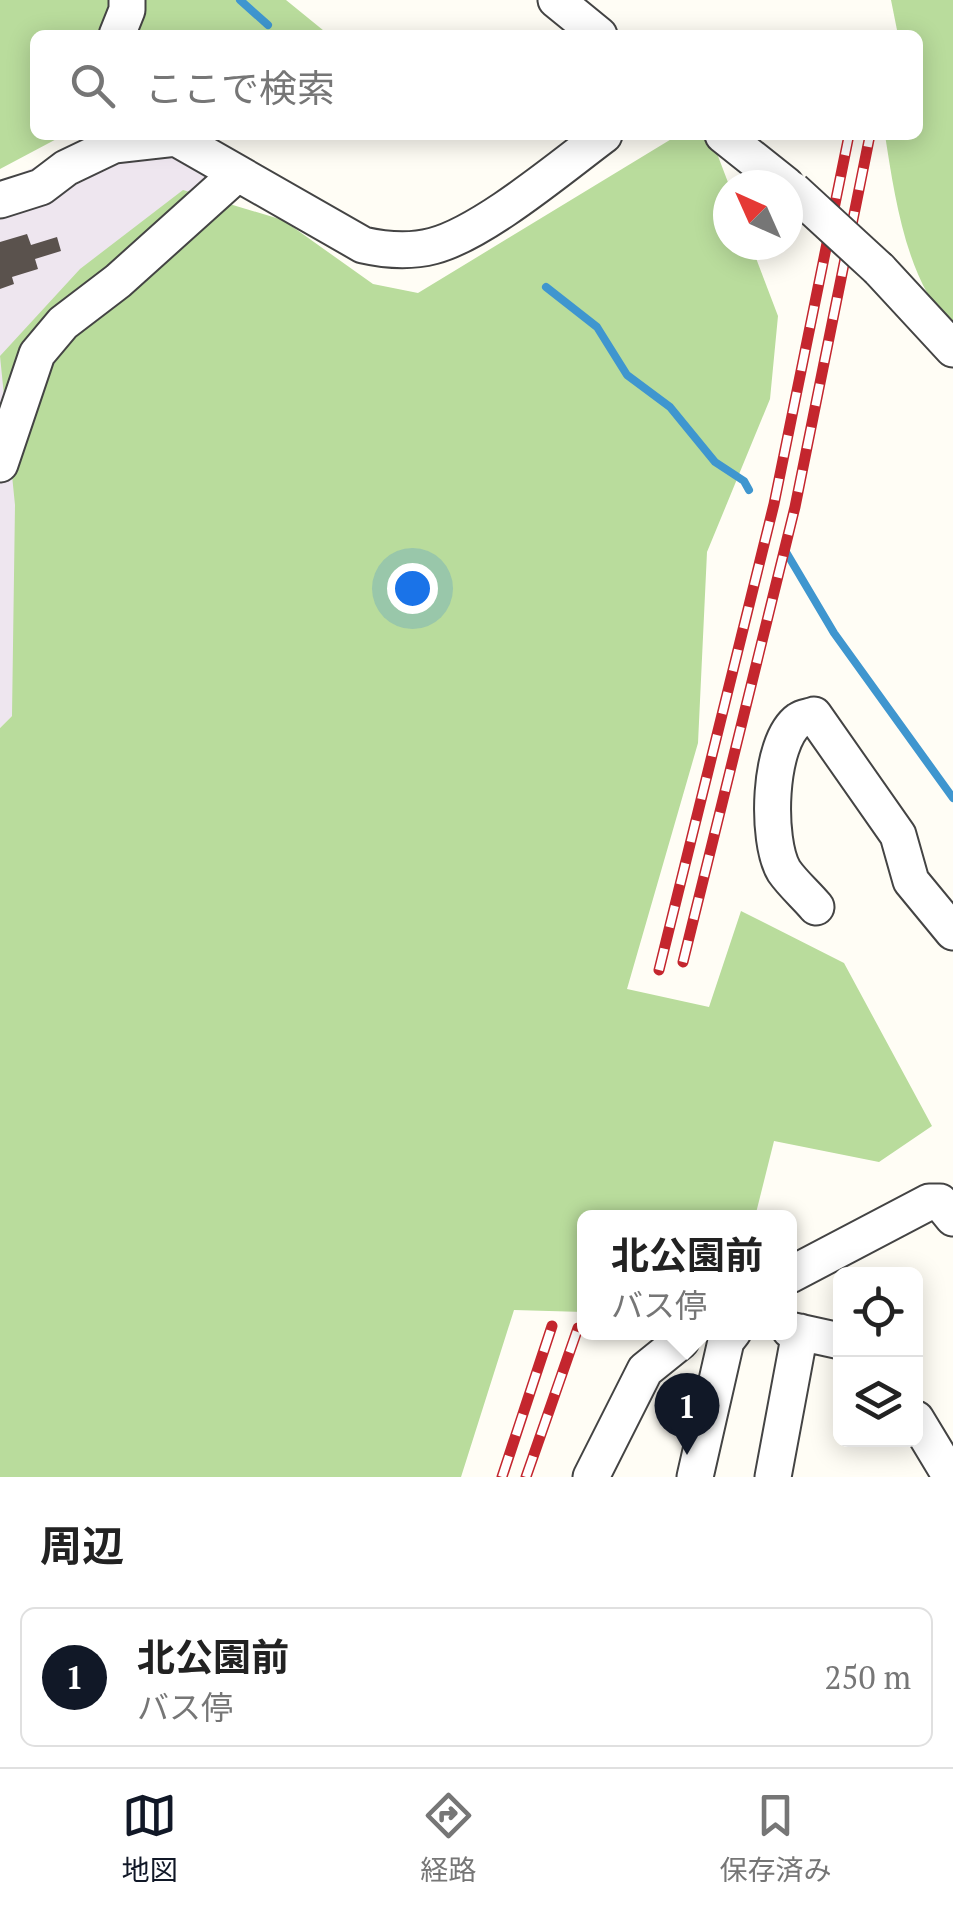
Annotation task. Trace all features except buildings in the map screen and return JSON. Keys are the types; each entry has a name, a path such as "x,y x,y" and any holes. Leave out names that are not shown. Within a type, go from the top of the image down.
{"street":[{"path":"119,30 128,10 127,0"},
{"path":"556,0 594,30"},
{"path":"0,200 41,187 109,140"},
{"path":"179,140 363,245 387,250 433,246 470,229 597,140"},
{"path":"729,140 767,170"},
{"path":"0,464 37,354 63,323 118,281 230,170"},
{"path":"803,200 879,268 953,349"},
{"path":"816,907 784,870 773,843 780,748 798,720 814,715 898,835 911,881 953,932"},
{"path":"797,1271 928,1202 940,1202 953,1218"},
{"path":"797,1331 833,1340"},
{"path":"695,1477 727,1340"},
{"path":"773,1477 794,1340"},
{"path":"591,1477 645,1370 681,1342"},
{"path":"923,1431 951,1477"}],"shaded area":[{"path":"98,140 138,140 230,152 12,716 0,728 0,182"}],"green space":[{"path":"0,0 286,0 323,30 30,30 30,140 55,140 0,169"},
{"path":"891,0 953,0 953,328 937,309 913,263 893,185 886,140 923,140 923,30 897,30"},
{"path":"670,140 712,140 723,170 713,170 713,260 757,260 778,316 770,399 707,552 698,743 627,989 709,1007 741,911 844,963 932,1126 879,1162 774,1141 757,1210 577,1210 577,1312 514,1310 461,1477 0,1477 0,728 12,716 15,505 0,356 80,269 183,190 283,220 373,284 418,293"}],"waterway":[{"path":"240,0 268,25"},
{"path":"546,287 597,327 627,375 670,407 715,462 744,481 749,490"},
{"path":"786,552 834,633 953,798"}],"railway":[{"path":"659,970 774,504 848,140"},
{"path":"683,962 795,507 869,140"},
{"path":"502,1477 552,1326"},
{"path":"526,1477 577,1331"}],"place":[{"name":"北公園前","path":"687,1455"}]}
